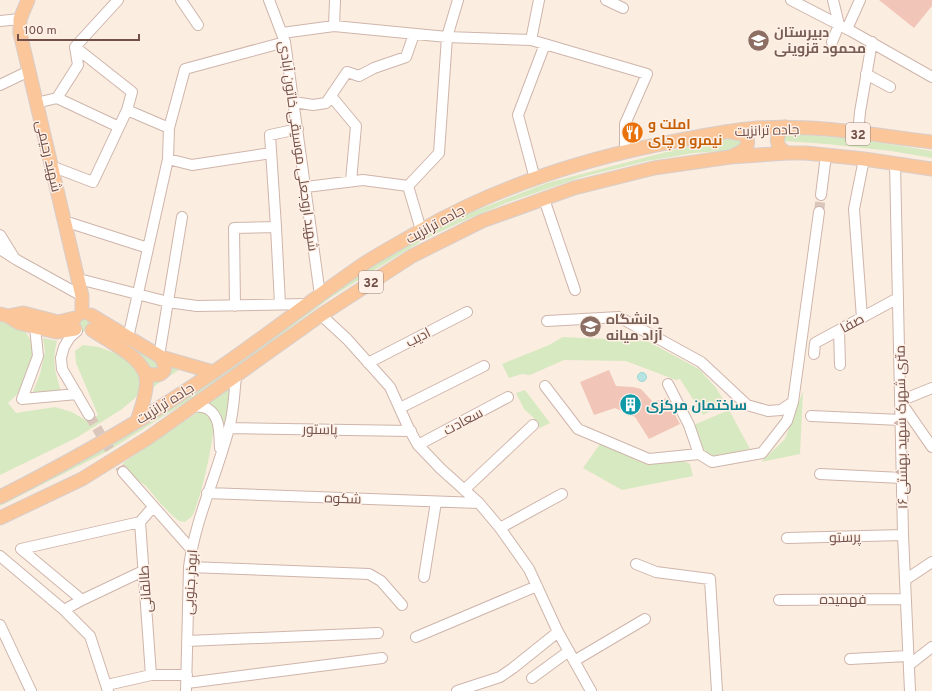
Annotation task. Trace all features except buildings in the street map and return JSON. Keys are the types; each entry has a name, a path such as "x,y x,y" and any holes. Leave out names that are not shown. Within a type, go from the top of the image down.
{"main road":[{"name":"شهید رحیمی","path":"24,2 20,19 20,33 79,279 82,296 80,321"},
{"path":"785,127 780,132 777,141 779,147 787,153"},
{"name":"جاده ترانزیت","path":"0,497 104,442 213,372 366,263 421,230 473,203 535,179 565,168 654,145 726,131 757,128 813,128 932,142"},
{"path":"726,131 743,134 748,140 748,144 745,149 730,157"},
{"name":"جاده ترانزیت","path":"0,518 82,479 196,406 321,315 412,256 482,221 574,188 654,168 730,157 787,153 826,155 932,169"},
{"path":"4,315 23,313 58,322 80,321 128,338 160,357 213,372"},
{"path":"4,315 19,323 56,332 80,321"},
{"path":"80,321 86,334 92,330 134,358 145,373 146,383 144,399 137,421"},
{"path":"145,373 155,375 161,374 165,366 160,357"}],"street":[{"path":"75,47 118,0"},
{"path":"181,0 198,25"},
{"name":"شهید اروجعلی موسیقی خاتون آبادی","path":"269,0 284,37 320,295"},
{"path":"334,26 335,0"},
{"path":"408,186 439,153 447,37 458,0"},
{"path":"531,40 539,0"},
{"path":"606,0 623,8"},
{"path":"791,0 872,42 932,77"},
{"path":"833,0 843,27"},
{"path":"832,42 860,0"},
{"path":"0,21 20,19"},
{"path":"128,338 168,159 169,128 185,68 284,37 334,26 447,37 531,40 647,74 625,124 625,152"},
{"path":"294,102 313,105 326,103 347,72 359,76 374,68 406,57 414,34"},
{"path":"858,134 872,42"},
{"path":"535,179 518,115 545,44"},
{"path":"58,98 78,65 75,47"},
{"path":"51,166 93,182 127,110 132,92 75,47"},
{"path":"0,85 28,71"},
{"path":"866,74 890,87"},
{"path":"331,96 356,126 351,181"},
{"path":"36,103 58,98 119,128"},
{"path":"127,110 169,128"},
{"path":"280,304 270,135 298,129"},
{"path":"168,159 192,165 271,153"},
{"path":"821,195 826,155"},
{"path":"862,318 854,209 864,159"},
{"name":"۱۶ متری شهرک شهيد بهشتی","path":"895,163 903,536 910,691"},
{"path":"306,187 363,180 408,186"},
{"path":"408,186 421,230"},
{"path":"544,199 575,290"},
{"path":"545,386 578,429 649,459 699,454 712,462 762,453 787,421 793,402 819,212"},
{"path":"160,357 182,217"},
{"path":"64,221 148,248"},
{"path":"235,306 234,228 276,227"},
{"path":"0,235 17,260"},
{"path":"0,249 82,296"},
{"path":"79,279 168,302 197,306 308,304"},
{"name":"صفا","path":"814,354 815,343 898,298"},
{"name":"ادیب","path":"368,363 467,312"},
{"path":"321,315 347,339 390,387 418,445 479,503 500,528 529,570 558,632 591,691"},
{"path":"547,322 619,317 701,362 747,405 768,411 781,410 793,402"},
{"path":"80,321 64,347 61,358 62,369 89,415"},
{"path":"35,327 38,356 22,399 77,394"},
{"path":"839,330 840,365"},
{"path":"400,408 484,366"},
{"name":"ابوذر جنوبی","path":"187,683 189,567 191,549 207,493 229,428 236,376"},
{"path":"668,384 689,425 699,454"},
{"path":"932,388 900,401 932,447"},
{"name":"سعادت","path":"418,445 508,397"},
{"path":"196,406 207,408 214,414 219,426 221,454"},
{"path":"811,416 901,420"},
{"path":"464,490 533,425"},
{"name":"پاستور","path":"229,428 411,432"},
{"path":"123,472 153,508 191,549"},
{"path":"820,474 902,478"},
{"name":"شکوه","path":"207,493 479,503"},
{"path":"500,528 562,494"},
{"path":"424,577 436,502"},
{"path":"82,600 21,549 140,522 153,508"},
{"name":"طالقانی","path":"140,522 151,675"},
{"name":"پرستو","path":"788,538 903,536"},
{"path":"0,556 64,610 90,636 108,688 151,675 187,683 382,658"},
{"path":"905,580 932,562"},
{"path":"636,564 656,572 710,579 717,691"},
{"path":"189,567 368,574 381,581 402,605"},
{"path":"64,610 143,571"},
{"path":"416,637 537,586"},
{"name":"فهمیده","path":"779,600 906,599"},
{"path":"574,661 645,619"},
{"path":"0,625 31,691"},
{"path":"457,691 500,677 558,632"},
{"path":"188,641 378,633"},
{"path":"850,659 909,660 932,647"},
{"path":"532,678 569,651"}],"green space":[{"path":"791,134 858,139 932,151 932,158 891,151 784,141 784,137"},
{"path":"733,138 743,141 734,150 694,153 647,161 582,177 506,203 427,238 330,298 215,384 108,451 0,506 0,501 101,450 148,421 340,287 404,246 467,214 547,183 682,148"},
{"path":"81,316 92,322 93,325 88,332 80,331 76,322"},
{"path":"0,322 21,328 31,341 32,358 28,375 20,390 8,403 16,413 55,407 72,412 87,421 98,415 76,363 75,351 83,345 99,347 125,358 141,375 139,393 122,409 78,437 0,475"},
{"path":"563,337 647,341 699,369 716,388 726,404 703,415 680,379 676,380 626,361 564,360 530,375 522,374 509,378 502,364 549,345"},
{"path":"43,338 57,341 55,366 61,391 45,393 33,392 40,374 45,352"},
{"path":"125,343 155,361 161,370 150,368"},
{"path":"168,366 179,370 150,389 152,380"},
{"path":"233,384 226,432 206,403"},
{"path":"525,390 550,423 540,428 534,418 524,409 516,393"},
{"path":"803,391 800,454 761,462 785,439"},
{"path":"201,410 209,416 213,426 212,444 195,510 192,516 185,522 179,521 161,504 146,486 136,479 123,463"},
{"path":"729,410 750,449 710,457 696,441 691,426"},
{"path":"600,444 646,464 683,461 690,464 693,476 622,490 583,468"}],"water":[{"path":"642,372 647,377 642,382 637,377"}],"tunnel":[{"path":"819,212 821,195"},
{"path":"89,415 123,472"}],"place":[{"name":"دبیرستان محمود قزوینی","path":"758,40"},
{"name":"املت و نیمرو و چای","path":"633,132"},
{"name":"دانشگاه آزاد میانه","path":"590,327"},
{"name":"ساختمان مرکزی","path":"630,405"}]}
